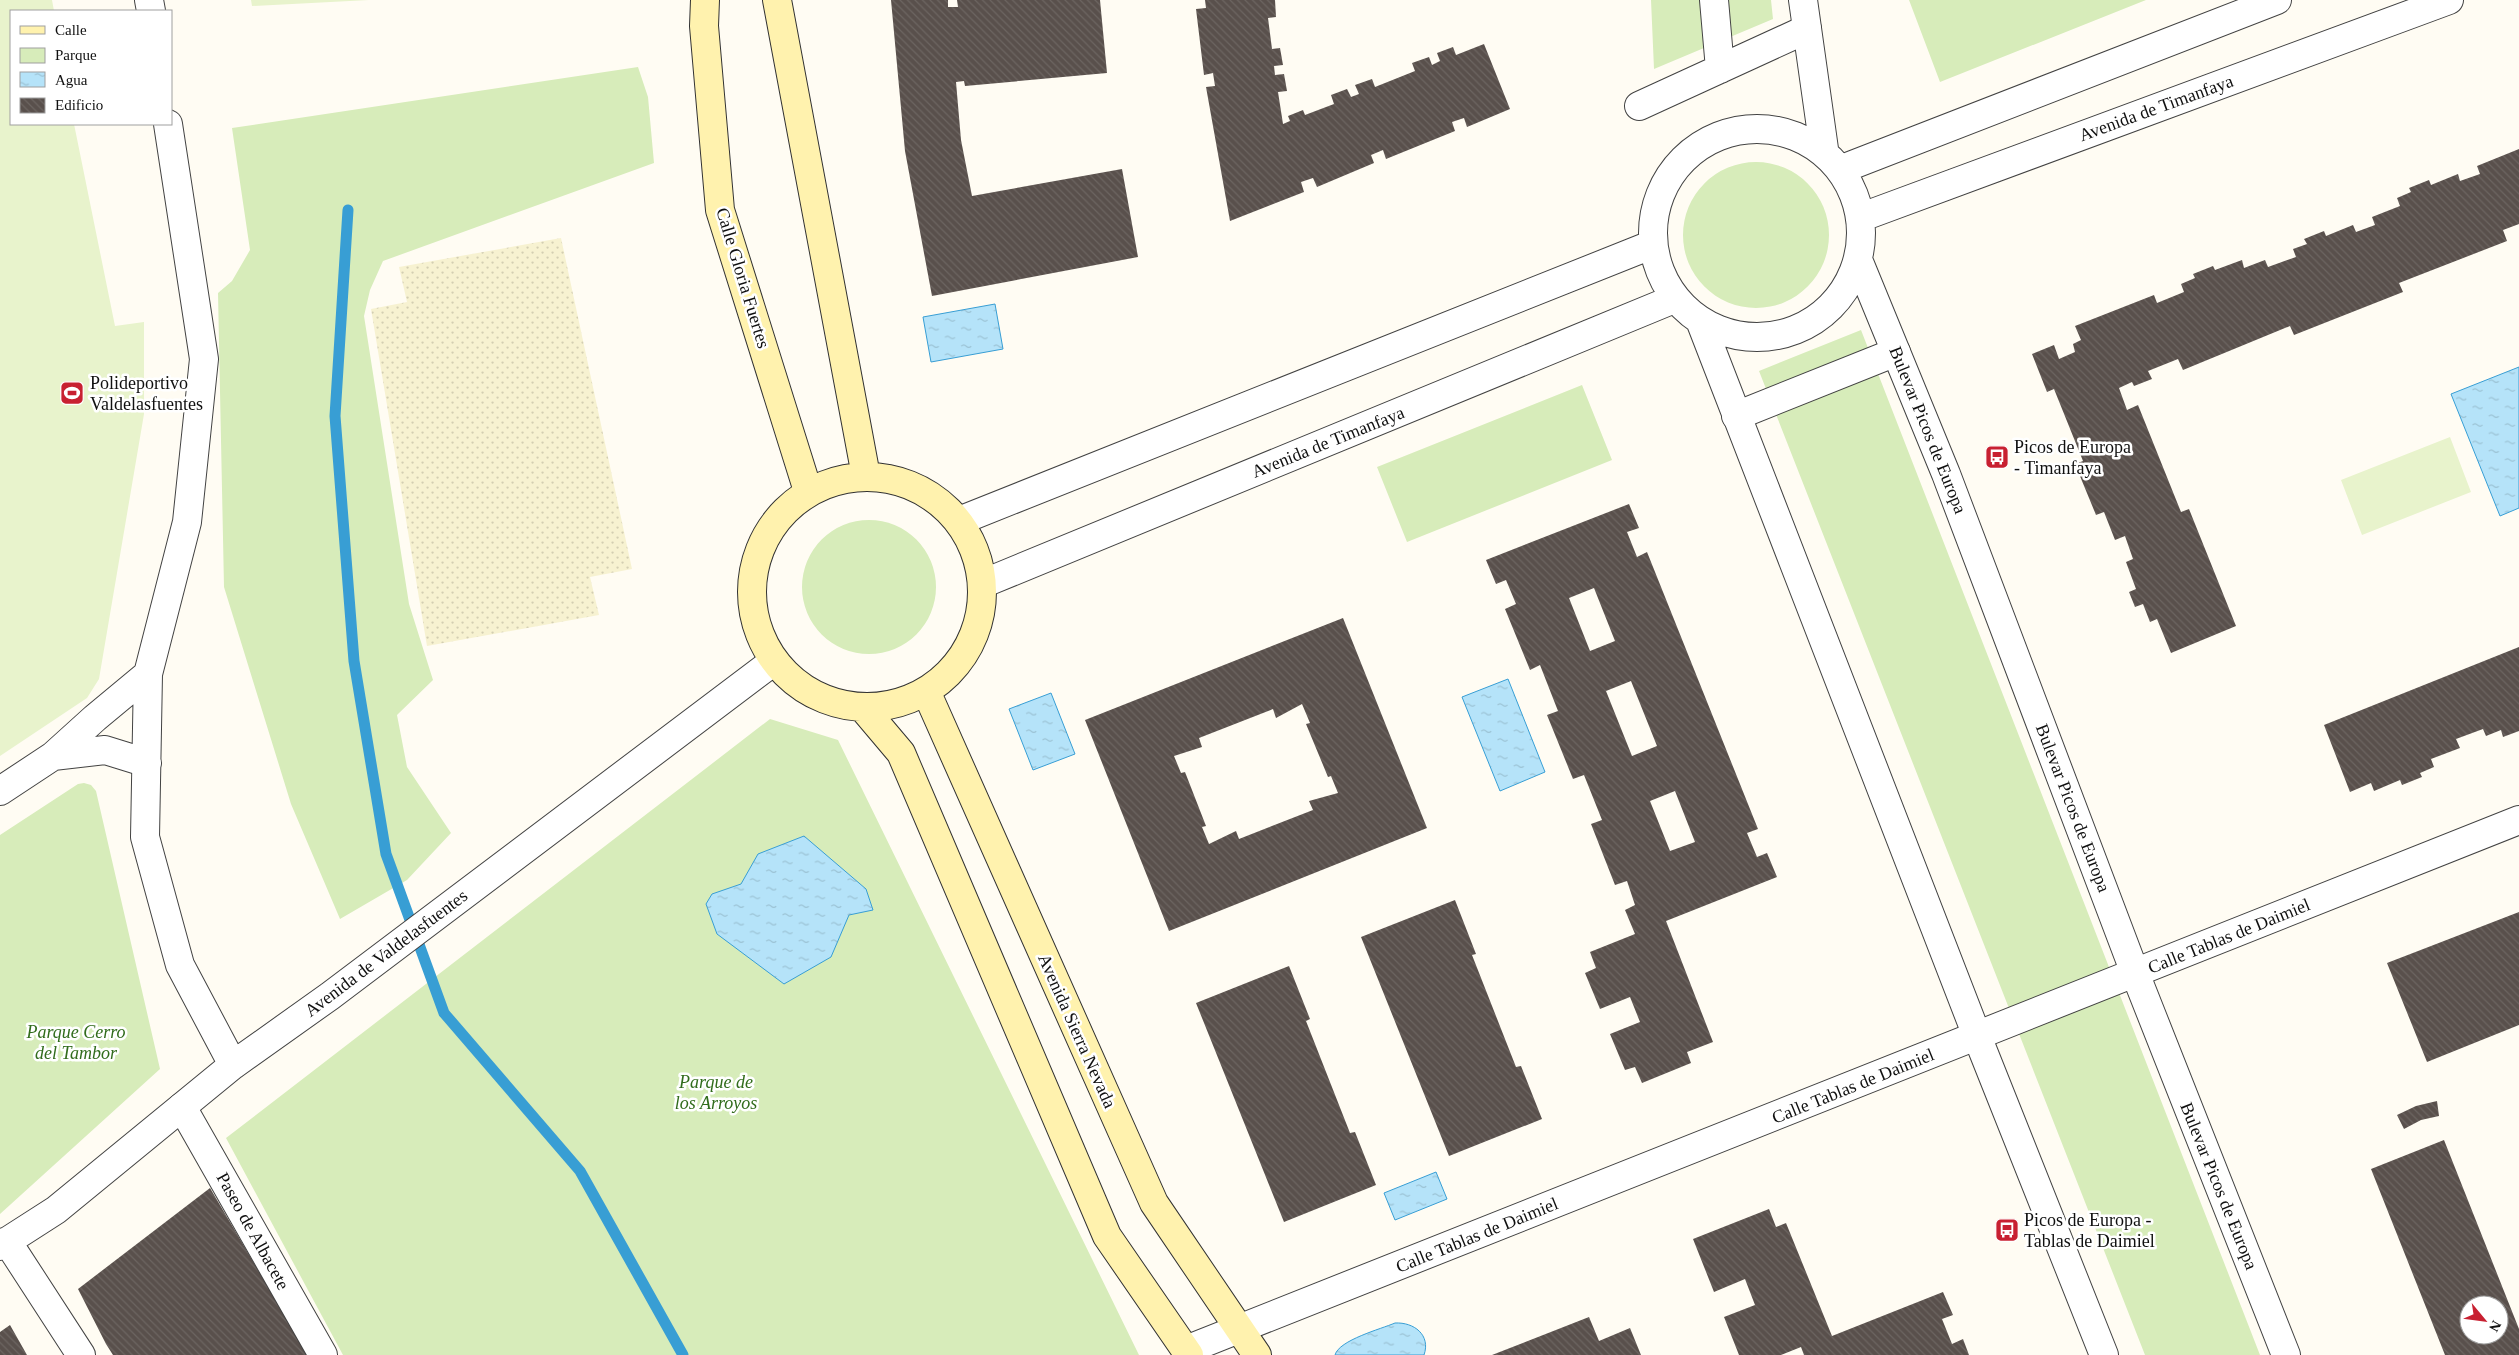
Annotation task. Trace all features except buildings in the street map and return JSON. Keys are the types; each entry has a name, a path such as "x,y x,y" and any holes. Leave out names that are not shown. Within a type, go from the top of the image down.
{"main road":[{"name":"Calle Gloria Fuertes","path":"705,0 704,26 720,210 808,491"},
{"path":"776,0 866,476"},
{"path":"866,476 901,480 933,496 959,521 975,551 982,584 980,616 969,646 950,672 926,692 896,704 863,708 829,701 798,685 774,661 758,632 751,600 754,567 765,536 785,509 808,491 836,480 866,476"},
{"name":"Avenida Sierra Nevada","path":"926,692 1154,1203 1257,1355"},
{"path":"863,708 900,753 1107,1236 1188,1353"}],"street":[{"path":"1714,0 1720,69"},
{"path":"1803,0 1833,159 1856,192 1862,217 1859,262 1816,321 1756,339 1701,323 1674,299 1658,273 1650,244 1658,193 1704,139 1764,126 1833,159 2278,0"},
{"name":"Avenida de Timanfaya","path":"1862,217 2449,0"},
{"path":"1639,106 1807,29"},
{"path":"168,125 204,359 187,522 148,674 145,836 180,966 233,1065"},
{"path":"959,521 1650,244"},
{"name":"Bulevar Picos de Europa","path":"1859,262 1946,474 2135,973 2286,1355"},
{"name":"Avenida de Timanfaya","path":"982,584 1674,299"},
{"path":"1701,323 1977,1036 2104,1355"},
{"path":"1736,416 1896,352"},
{"name":"Avenida de Valdelasfuentes","path":"4,1243 56,1210 233,1065 341,987 774,661"},
{"path":"0,791 53,756 148,674"},
{"path":"53,756 105,750 146,762"},
{"name":"Calle Tablas de Daimiel","path":"1188,1353 1240,1329 2519,820"},
{"name":"Paseo de Albacete","path":"182,1107 323,1355"},
{"path":"4,1243 81,1355"}],"shaded area":[{"path":"561,238 632,569 590,577 599,615 427,646 371,309 407,302 399,267"}],"green space":[{"name":"Polideportivo Valdelasfuentes","path":"0,0 52,0 54,10 10,10 10,125 74,125 115,326 144,322 144,414 99,679 87,698 0,756"},
{"path":"251,0 369,0 252,6"},
{"path":"1651,0 1771,0 1773,19 1654,69"},
{"path":"1909,0 2146,0 1940,82"},
{"path":"638,67 648,97 654,163 383,261 370,290 364,316 409,604 433,680 397,715 407,767 451,833 407,880 340,919 291,804 224,587 218,293 232,281 250,250 232,128"},
{"path":"1756,162 1784,167 1808,183 1824,207 1829,235 1824,263 1808,287 1784,303 1756,308 1728,303 1704,287 1688,263 1683,235 1688,207 1704,183 1728,167"},
{"path":"1861,330 2260,1355 2145,1355 1759,371"},
{"path":"1582,385 1612,460 1407,542 1377,467"},
{"path":"2450,437 2471,492 2362,535 2341,480"},
{"path":"869,520 895,525 917,539 931,561 936,587 931,613 917,635 895,649 869,654 843,649 821,635 807,613 802,587 807,561 821,539 843,525"},
{"name":"Parque de los Arroyos","path":"770,719 838,740 1139,1355 343,1355 226,1138"},
{"name":"Parque Cerro del Tambor","path":"78,784 91,785 96,791 160,1069 0,1214 0,835"}],"water":[{"path":"995,304 1003,349 931,362 923,317"},
{"path":"2519,367 2519,508 2500,516 2451,394"},
{"path":"1508,679 1545,772 1500,791 1462,697"},
{"path":"1051,693 1075,754 1033,770 1009,709"},
{"path":"804,836 866,889 873,910 849,915 831,957 784,984 717,934 706,904 712,894 741,884 758,854"},
{"path":"1436,1172 1447,1199 1395,1220 1384,1193"},
{"path":"1395,1323 1409,1325 1419,1331 1425,1341 1424,1355 1335,1355 1338,1350 1352,1340"}],"waterway":[{"path":"348,210 335,416 354,661 386,854 444,1013 580,1171 683,1355"}],"place":[{"name":"Polideportivo Valdelasfuentes","path":"72,393"},
{"name":"Picos de Europa - Timanfaya","path":"1997,457"},
{"name":"Picos de Europa - Tablas de Daimiel","path":"2007,1230"}]}
